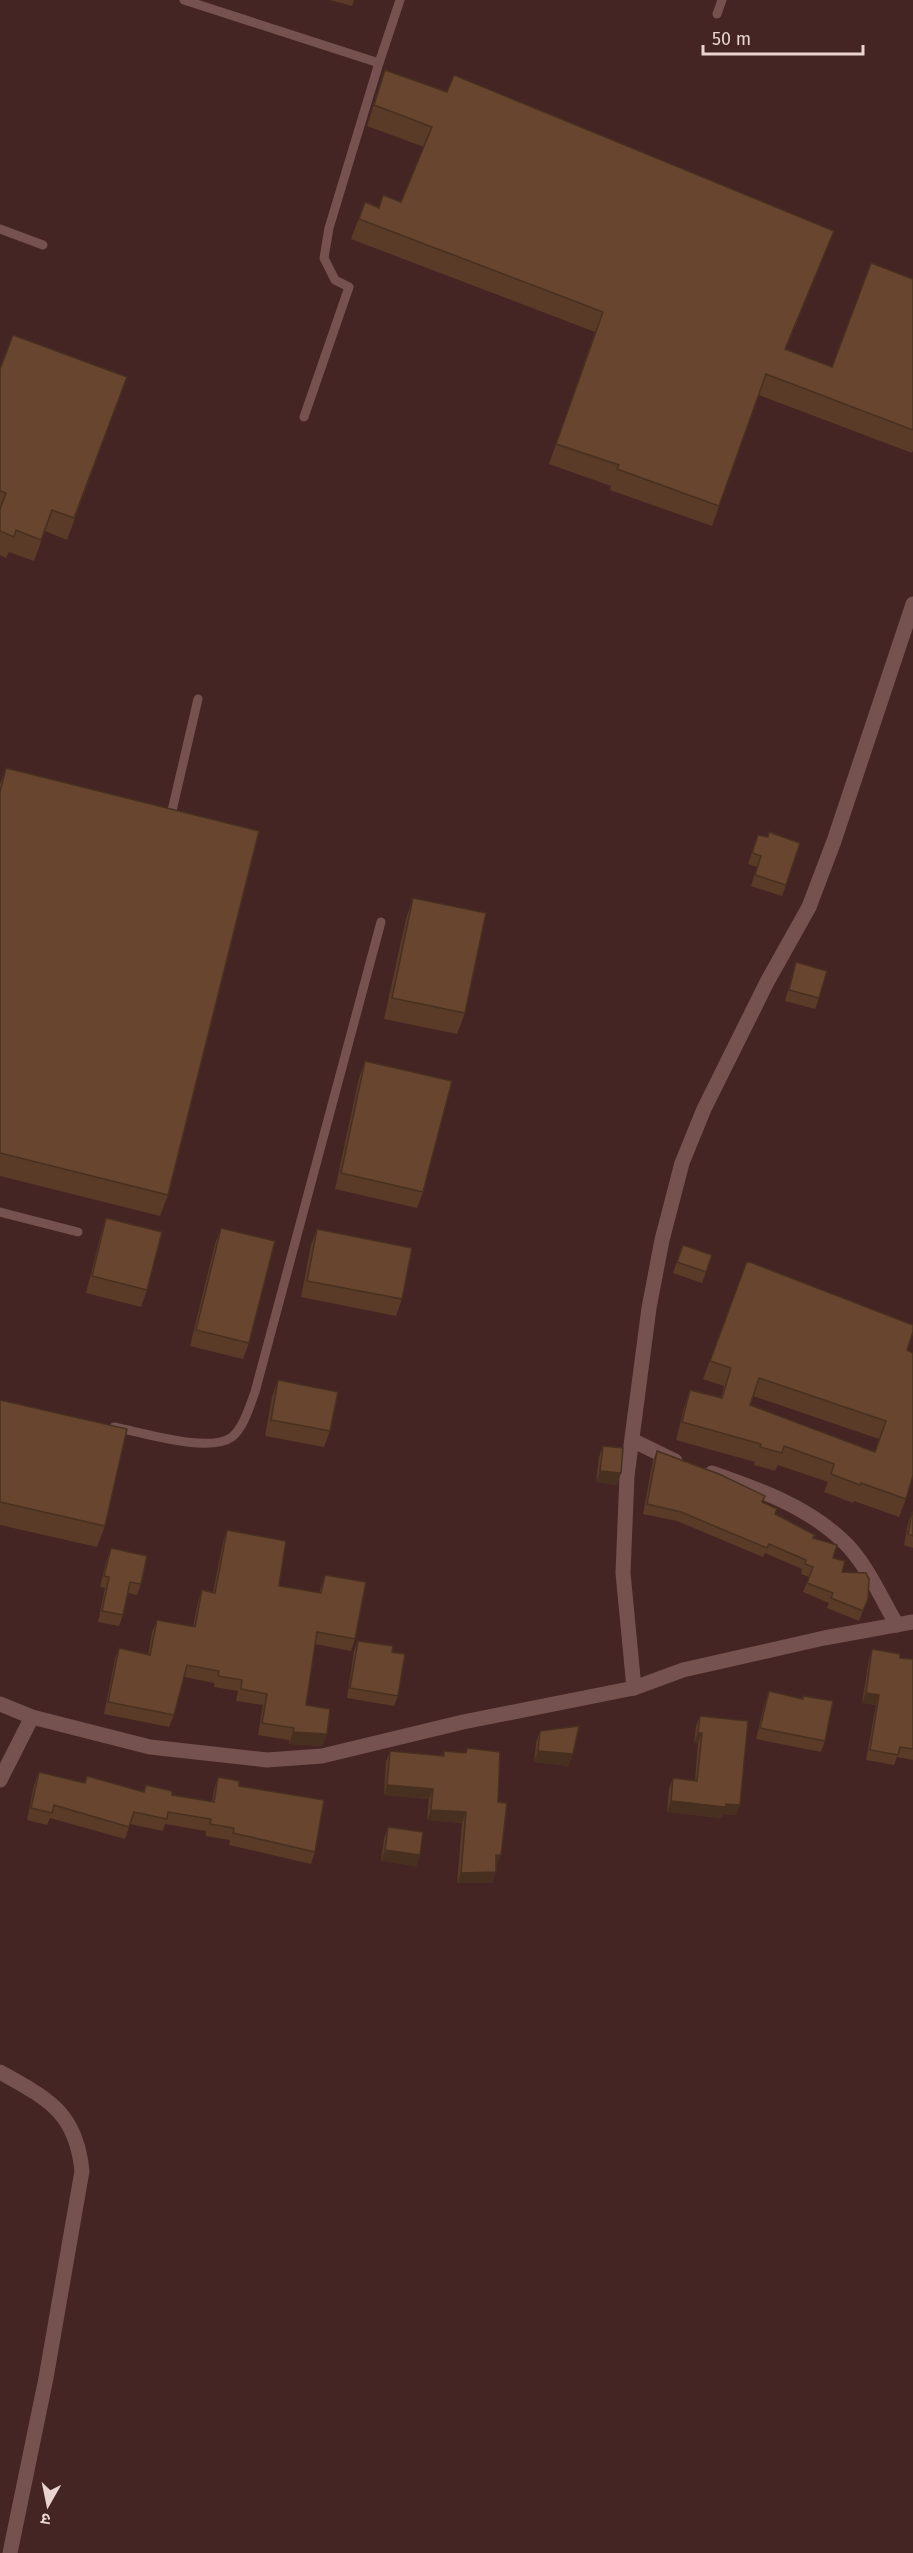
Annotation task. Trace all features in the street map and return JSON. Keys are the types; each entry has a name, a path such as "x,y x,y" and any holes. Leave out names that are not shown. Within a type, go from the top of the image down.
{"street":[{"path":"634,1688 623,1573 627,1476 634,1441 649,1308 662,1240 682,1163 704,1109 809,907 834,841 913,604"},
{"path":"634,1441 696,1468 769,1492 818,1521 843,1540 861,1564 897,1625"},
{"path":"0,1704 32,1717 150,1747 267,1760 322,1756 463,1722 634,1688 683,1670 824,1638 913,1622"},
{"path":"0,1780 32,1717"},
{"path":"0,2072 52,2104 70,2124 80,2146 82,2171 43,2389 10,2553"}],"lane":[{"path":"184,0 380,63"},
{"path":"304,417 349,287 335,280 324,258 329,228 400,0"},
{"path":"717,14 722,0"},
{"path":"0,229 43,245"},
{"path":"171,815 198,699"},
{"path":"160,812 182,818"},
{"path":"100,1424 209,1444 232,1437 246,1416 258,1380 381,922"},
{"path":"0,1212 78,1232"}],"building":[{"path":"385,70 447,92 454,75 834,231 785,349 832,367 871,263 913,279 913,430 766,374 719,506 617,469 619,465 556,444 603,312 359,219 365,202 379,208 383,195 401,202 432,127 374,105"},
{"path":"13,335 127,377 74,518 52,510 41,540 16,530 14,537 0,531 0,509 6,493 0,491 0,369"},
{"path":"6,768 259,831 168,1195 0,1153 0,792"},
{"path":"769,832 800,843 786,885 755,875 761,856 752,853 758,835 768,837"},
{"path":"413,898 486,913 465,1013 392,998"},
{"path":"796,962 827,971 819,998 789,990"},
{"path":"365,1061 452,1081 423,1192 341,1173"},
{"path":"106,1218 162,1232 147,1290 92,1276"},
{"path":"221,1228 275,1241 249,1343 196,1330"},
{"path":"317,1229 412,1248 402,1299 307,1281"},
{"path":"683,1245 712,1255 706,1272 677,1262"},
{"path":"747,1261 913,1325 907,1350 913,1353 913,1475 906,1499 831,1474 834,1464 784,1446 782,1453 760,1447 761,1444 682,1422 690,1390 722,1398 731,1368 710,1361","holes":["759,1378 886,1421 875,1452 750,1405"]},
{"path":"278,1380 338,1392 330,1431 271,1420"},
{"path":"0,1400 127,1429 105,1526 0,1502"},
{"path":"603,1446 623,1448 621,1473 600,1471"},
{"path":"657,1451 719,1474 765,1496 762,1502 777,1509 775,1514 815,1535 813,1538 837,1545 833,1558 845,1561 842,1572 866,1573 869,1579 868,1599 863,1611 831,1598 833,1593 807,1583 813,1567 805,1564 806,1560 769,1544 767,1548 681,1512 647,1504"},
{"path":"913,1512 913,1536 908,1534"},
{"path":"227,1530 286,1541 279,1586 321,1593 325,1575 366,1582 355,1639 317,1632 306,1705 330,1709 327,1734 293,1732 294,1728 262,1723 267,1694 241,1689 242,1680 218,1676 219,1671 187,1665 174,1715 108,1702 119,1648 150,1655 157,1620 195,1627 202,1590 215,1593"},
{"path":"111,1548 147,1556 141,1584 130,1582 123,1615 102,1611 109,1577 104,1576"},
{"path":"358,1641 393,1646 392,1652 405,1654 398,1696 350,1688"},
{"path":"872,1649 900,1654 900,1658 913,1659 913,1749 900,1747 898,1755 870,1750 879,1695 866,1693"},
{"path":"769,1691 803,1699 803,1696 833,1701 825,1741 760,1728"},
{"path":"700,1716 748,1721 740,1805 726,1804 725,1807 671,1801 673,1778 697,1781 702,1733 698,1733"},
{"path":"579,1726 573,1754 538,1751 540,1731"},
{"path":"467,1748 500,1752 498,1802 507,1803 501,1855 496,1855 496,1872 461,1873 466,1812 431,1810 433,1789 387,1785 390,1751 444,1756 444,1751 466,1753"},
{"path":"39,1772 85,1783 87,1776 144,1792 146,1785 172,1791 172,1795 214,1802 218,1777 239,1781 239,1786 324,1800 315,1852 233,1833 234,1828 210,1824 211,1819 168,1812 167,1819 134,1812 129,1827 54,1805 52,1813 31,1808"},
{"path":"388,1827 423,1832 420,1855 385,1850"}]}
